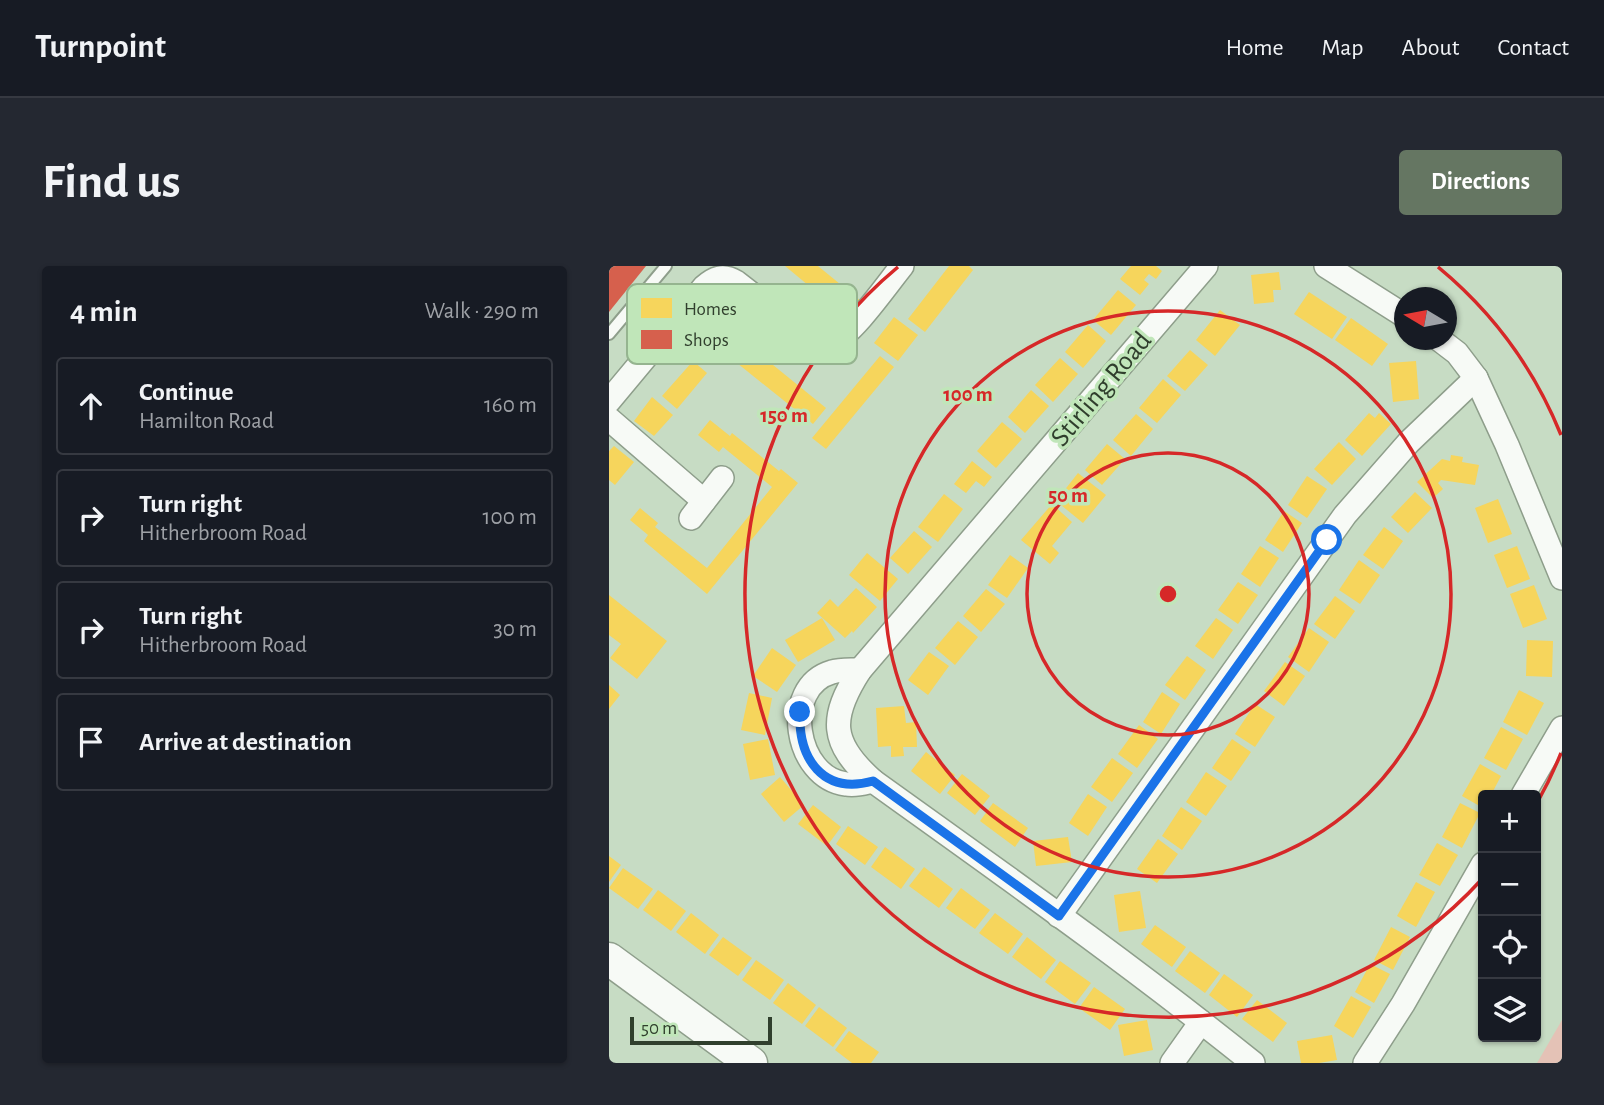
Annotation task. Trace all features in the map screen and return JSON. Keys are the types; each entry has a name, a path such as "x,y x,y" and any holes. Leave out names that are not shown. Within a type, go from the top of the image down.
{"street":[{"path":"857,322 902,266"},
{"name":"Stirling Road","path":"1206,266 860,670 846,692 840,709 839,727 840,739 849,757 873,781 1059,916 1253,1063"},
{"path":"1326,266 1394,309"},
{"path":"708,284 718,277 739,284"},
{"path":"1453,350 1476,378 1562,578"},
{"path":"609,401 640,364"},
{"path":"1059,916 1345,515 1409,442 1476,378"},
{"path":"609,419 697,509 722,478"},
{"path":"860,670 833,671 817,681 803,701 800,733 811,762 824,776 848,785 873,781"},
{"path":"1526,790 1562,728"},
{"path":"1365,1063 1403,1004 1478,873"},
{"path":"609,959 751,1063"},
{"path":"1172,1063 1201,1022"}],"lane":[{"path":"651,284 666,266"},
{"path":"609,334 627,313"}],"shaded area":[{"path":"1562,1020 1562,1063 1537,1063"}],"building: Homes":[{"path":"785,266 818,266 840,284 807,284"},
{"path":"949,266 969,266 973,270 925,332 908,319"},
{"path":"1131,266 1156,266 1162,271 1156,279 1149,274 1144,280 1149,284 1140,295 1120,279"},
{"path":"1279,272 1281,290 1273,290 1274,302 1254,304 1251,275"},
{"path":"1118,290 1136,305 1111,335 1093,320"},
{"path":"1309,292 1347,317 1332,339 1294,314"},
{"path":"1220,310 1240,325 1215,356 1196,340"},
{"path":"894,317 918,335 898,361 874,343"},
{"path":"1351,318 1388,344 1372,366 1335,340"},
{"path":"1088,325 1106,341 1083,368 1065,352"},
{"path":"1190,350 1208,365 1185,391 1167,376"},
{"path":"880,356 894,367 826,449 812,438"},
{"path":"1060,358 1078,374 1053,402 1035,385"},
{"path":"1416,361 1419,399 1393,402 1389,363"},
{"path":"690,364 696,364 707,373 677,409 662,396"},
{"path":"738,364 772,364 826,408 813,424"},
{"path":"1163,379 1181,395 1157,423 1139,408"},
{"path":"1031,390 1049,406 1025,433 1008,417"},
{"path":"652,397 673,415 654,436 634,421"},
{"path":"1369,413 1375,418 1379,413 1391,424 1362,456 1345,440"},
{"path":"1136,414 1153,429 1131,456 1113,440"},
{"path":"710,420 730,436 732,433 798,483 707,594 644,541 648,535 630,520 640,508 658,523 655,527 707,568 772,487 723,447 719,452 698,435"},
{"path":"1002,422 1022,439 996,468 977,451"},
{"path":"1339,442 1356,459 1332,485 1314,469"},
{"path":"1107,444 1125,459 1102,485 1085,470"},
{"path":"614,446 634,462 615,485 609,480 609,451"},
{"path":"1451,455 1463,457 1462,462 1479,465 1475,485 1441,480 1438,483 1443,489 1433,498 1417,482 1442,459 1450,461"},
{"path":"972,461 992,477 984,487 976,481 966,493 954,484"},
{"path":"1078,473 1106,495 1083,523 1056,501"},
{"path":"1307,476 1327,489 1307,518 1288,505"},
{"path":"1415,492 1432,508 1408,533 1391,517"},
{"path":"944,494 963,509 938,542 918,527"},
{"path":"1498,499 1512,534 1488,543 1475,508"},
{"path":"1052,504 1072,522 1052,546 1059,553 1050,564 1021,540"},
{"path":"1284,511 1302,523 1283,552 1265,540"},
{"path":"1384,527 1403,541 1383,569 1363,555"},
{"path":"914,531 932,547 908,574 890,558"},
{"path":"1260,546 1279,558 1260,587 1241,574"},
{"path":"1517,546 1530,579 1507,588 1494,555"},
{"path":"867,553 898,579 880,601 849,575"},
{"path":"1010,555 1028,568 1007,598 988,585"},
{"path":"1359,560 1380,575 1360,604 1339,590"},
{"path":"1238,582 1258,595 1238,624 1218,610"},
{"path":"1534,585 1547,619 1523,628 1510,594"},
{"path":"856,588 877,607 845,638 817,613 830,599 838,607"},
{"path":"986,589 1005,604 981,632 963,616"},
{"path":"609,595 667,641 637,679 610,658 621,644 609,635"},
{"path":"1335,596 1355,611 1335,639 1314,624"},
{"path":"822,618 835,640 798,662 785,640"},
{"path":"1216,618 1233,630 1213,659 1195,646"},
{"path":"958,621 978,637 955,665 935,648"},
{"path":"1309,628 1329,642 1309,672 1288,657"},
{"path":"1527,640 1553,641 1552,677 1526,676"},
{"path":"772,648 796,665 777,692 753,676"},
{"path":"929,652 949,666 928,695 908,680"},
{"path":"1187,656 1206,670 1185,700 1165,685"},
{"path":"1285,662 1305,676 1284,706 1264,691"},
{"path":"609,685 620,695 609,709"},
{"path":"1519,690 1544,703 1527,735 1503,722"},
{"path":"1162,692 1180,704 1161,734 1143,722"},
{"path":"749,693 772,698 765,735 741,730"},
{"path":"1255,704 1275,717 1255,747 1235,734"},
{"path":"904,706 906,723 916,722 917,747 903,747 904,756 891,757 891,746 878,747 876,708"},
{"path":"1139,725 1158,739 1137,768 1118,754"},
{"path":"1501,727 1523,739 1506,770 1484,758"},
{"path":"768,739 775,775 750,780 743,744"},
{"path":"1232,739 1251,752 1231,781 1212,768"},
{"path":"926,752 955,775 940,794 911,771"},
{"path":"1112,758 1133,773 1112,802 1091,787"},
{"path":"1480,764 1501,776 1494,790 1478,790 1478,805 1462,796"},
{"path":"1206,772 1227,786 1206,816 1186,802"},
{"path":"962,774 990,796 975,815 947,793"},
{"path":"780,777 804,805 784,822 761,794"},
{"path":"1088,794 1107,807 1088,836 1069,823"},
{"path":"993,803 1028,828 1015,847 980,821"},
{"path":"1460,803 1478,812 1462,848 1442,837"},
{"path":"813,805 841,827 827,846 798,824"},
{"path":"1181,807 1202,821 1182,850 1162,836"},
{"path":"848,826 878,847 865,865 836,844"},
{"path":"1068,837 1072,862 1036,866 1033,841"},
{"path":"1158,839 1178,854 1157,883 1137,869"},
{"path":"1437,843 1458,855 1440,886 1419,875"},
{"path":"885,847 915,869 901,889 871,867"},
{"path":"609,856 621,865 609,882"},
{"path":"924,867 953,889 939,908 909,886"},
{"path":"623,868 653,889 638,909 609,888"},
{"path":"1416,882 1435,892 1416,927 1397,916"},
{"path":"961,888 990,910 975,929 946,908"},
{"path":"658,890 686,911 671,931 643,910"},
{"path":"1140,891 1146,928 1119,932 1114,895"},
{"path":"691,913 719,935 705,954 676,932"},
{"path":"995,913 1023,934 1008,954 979,933"},
{"path":"1155,925 1186,947 1172,967 1141,944"},
{"path":"1391,927 1410,937 1393,970 1374,960"},
{"path":"723,937 752,958 738,976 709,955"},
{"path":"1027,937 1056,960 1041,979 1012,957"},
{"path":"1190,951 1220,973 1205,993 1175,971"},
{"path":"756,960 784,980 770,1000 742,980"},
{"path":"1060,961 1091,983 1075,1004 1045,982"},
{"path":"1370,964 1390,974 1374,1003 1355,992"},
{"path":"1224,974 1253,995 1237,1017 1209,995"},
{"path":"788,983 816,1005 802,1024 773,1003"},
{"path":"1094,987 1125,1009 1110,1030 1079,1008"},
{"path":"1351,996 1371,1007 1353,1038 1334,1026"},
{"path":"1257,1000 1287,1023 1273,1042 1242,1019"},
{"path":"819,1007 847,1028 833,1047 805,1026"},
{"path":"1147,1020 1153,1050 1124,1056 1118,1025"},
{"path":"849,1031 879,1052 871,1063 852,1063 835,1050"},
{"path":"1332,1035 1337,1060 1301,1063 1297,1041"}],"building: Shops":[{"path":"609,266 646,266 632,284 627,284 627,290 609,312"}],"route":[{"path":"800,712 800,733 807,754 824,776 848,785 873,781 1059,916 1327,540"}]}
